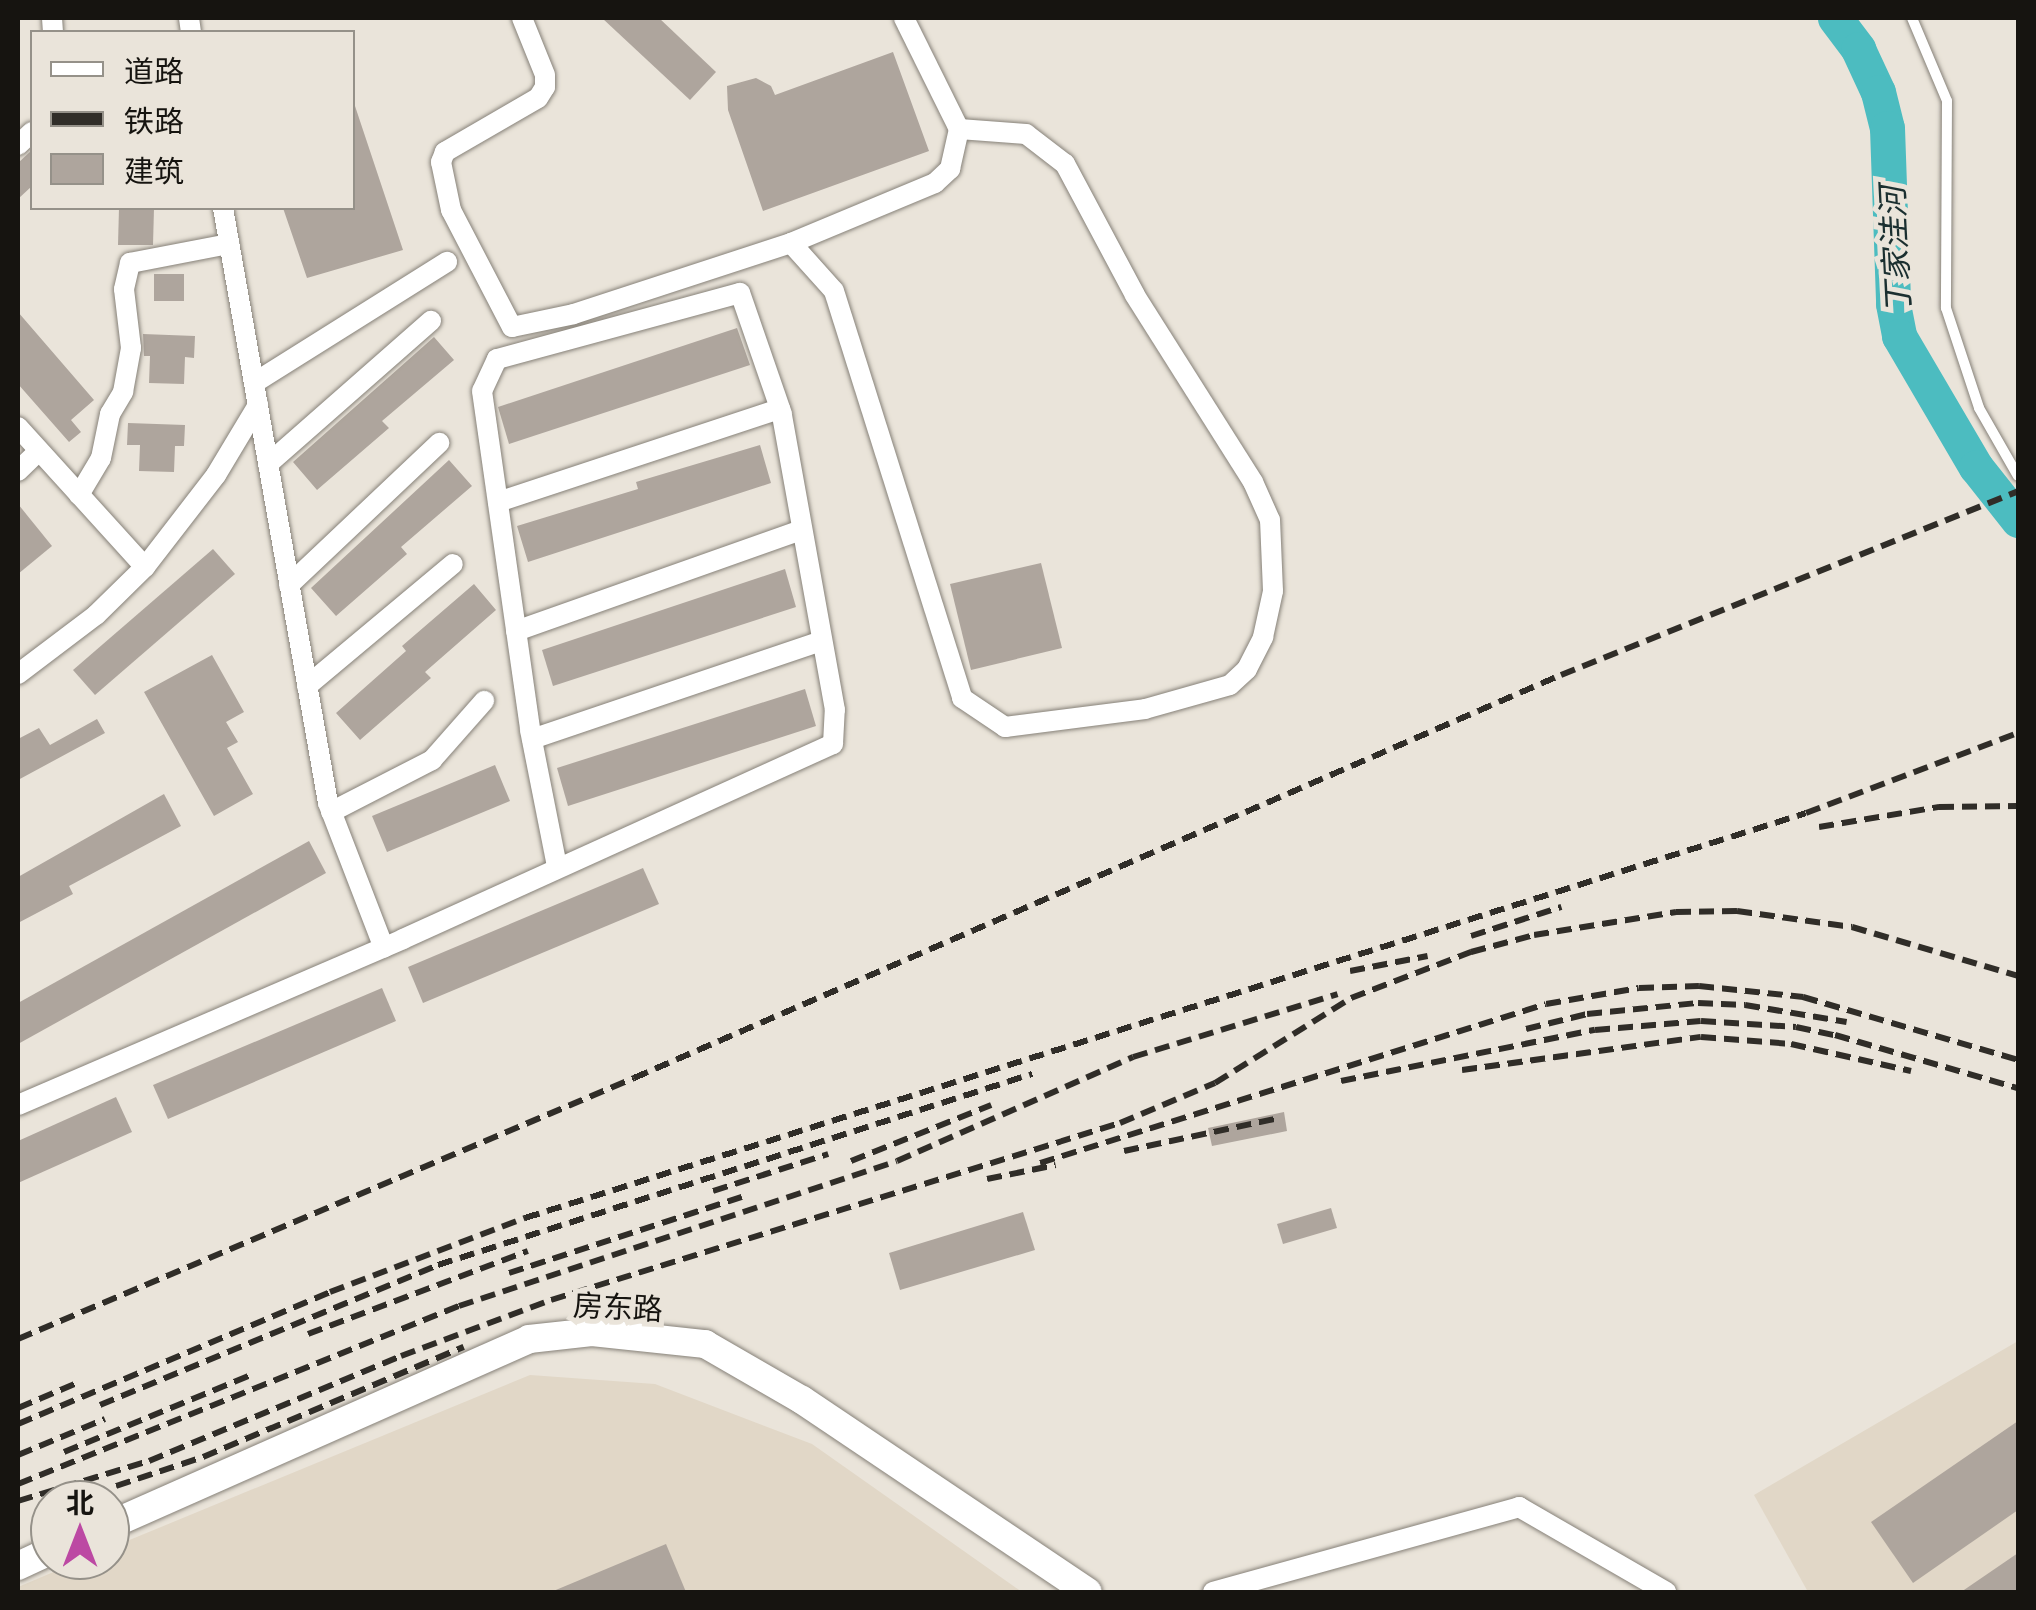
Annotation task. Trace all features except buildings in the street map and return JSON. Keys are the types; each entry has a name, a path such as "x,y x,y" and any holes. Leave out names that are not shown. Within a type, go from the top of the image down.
{"main road":[{"name":"房东路","path":"130,1516 528,1339 592,1332 705,1344 867,1442 1088,1592"}],"street":[{"path":"522,18 545,75 545,87 538,98 446,152 442,162 450,210 512,327 574,314 791,243 935,183 950,169 959,129 904,18"},
{"path":"791,243 834,292 962,698 1005,727 1146,709 1230,685 1247,669 1263,638 1272,591 1270,520 1253,482 1135,295 1065,164 1026,134 959,129"},
{"path":"222,210 332,812 384,948"},
{"path":"79,495 100,458 110,414 123,392 132,348 124,288 130,263 229,244"},
{"path":"254,383 448,262"},
{"path":"18,1105 384,948 557,866 833,744 835,710 780,409 740,293 497,358 482,391 532,739 557,866"},
{"path":"268,464 430,321"},
{"path":"18,674 96,615 144,568 216,475 258,405"},
{"path":"498,502 780,409"},
{"path":"18,428 144,568"},
{"path":"290,585 439,443"},
{"path":"18,471 39,451"},
{"path":"516,631 802,530"},
{"path":"307,686 453,564"},
{"path":"532,739 822,641"},
{"path":"332,812 432,760 484,702"},
{"path":"1213,1592 1519,1506 1666,1592"}],"lane":[{"path":"1912,18 1947,102 1946,308 1979,408 2018,476"}],"shaded area":[{"path":"2018,1341 2018,1592 1808,1592 1754,1495"},
{"path":"530,1375 655,1384 812,1444 1022,1592 18,1592 18,1587 35,1580 130,1580 130,1540"}],"waterway":[{"name":"丁家洼河","path":"1835,18 1858,49 1878,92 1887,128 1893,304 1899,336 1976,467 2018,520"}],"railway":[{"path":"18,1339 634,1078 1561,675 2018,491"},
{"path":"18,1424 330,1292 525,1218 1806,813 2018,733"},
{"path":"1819,827 1939,807 2018,806"},
{"path":"1471,936 1561,907"},
{"path":"18,1501 149,1461 401,1356 551,1300 1120,1123 1215,1083 1351,998 1471,952 1534,935 1676,912 1737,911 1852,927 2018,976"},
{"path":"1350,971 1428,956"},
{"path":"1040,1163 1546,1004 1639,988 1699,986 1803,997 2018,1060"},
{"path":"18,1484 459,1306 897,1161 1133,1057 1338,994"},
{"path":"1526,1029 1587,1014 1698,1003 1745,1005 1847,1022"},
{"path":"1341,1081 1595,1030 1701,1021 1796,1027 1835,1035 2018,1088"},
{"path":"1462,1070 1701,1037 1791,1044 1911,1071"},
{"path":"100,1405 438,1265 1032,1074"},
{"path":"851,1161 991,1105"},
{"path":"1124,1151 1279,1118"},
{"path":"713,1191 828,1154"},
{"path":"987,1179 1056,1165"},
{"path":"509,1273 742,1197"},
{"path":"308,1334 528,1251"},
{"path":"130,1481 203,1457 464,1347"},
{"path":"64,1452 253,1374"},
{"path":"18,1408 77,1383"},
{"path":"18,1455 105,1419"}]}
